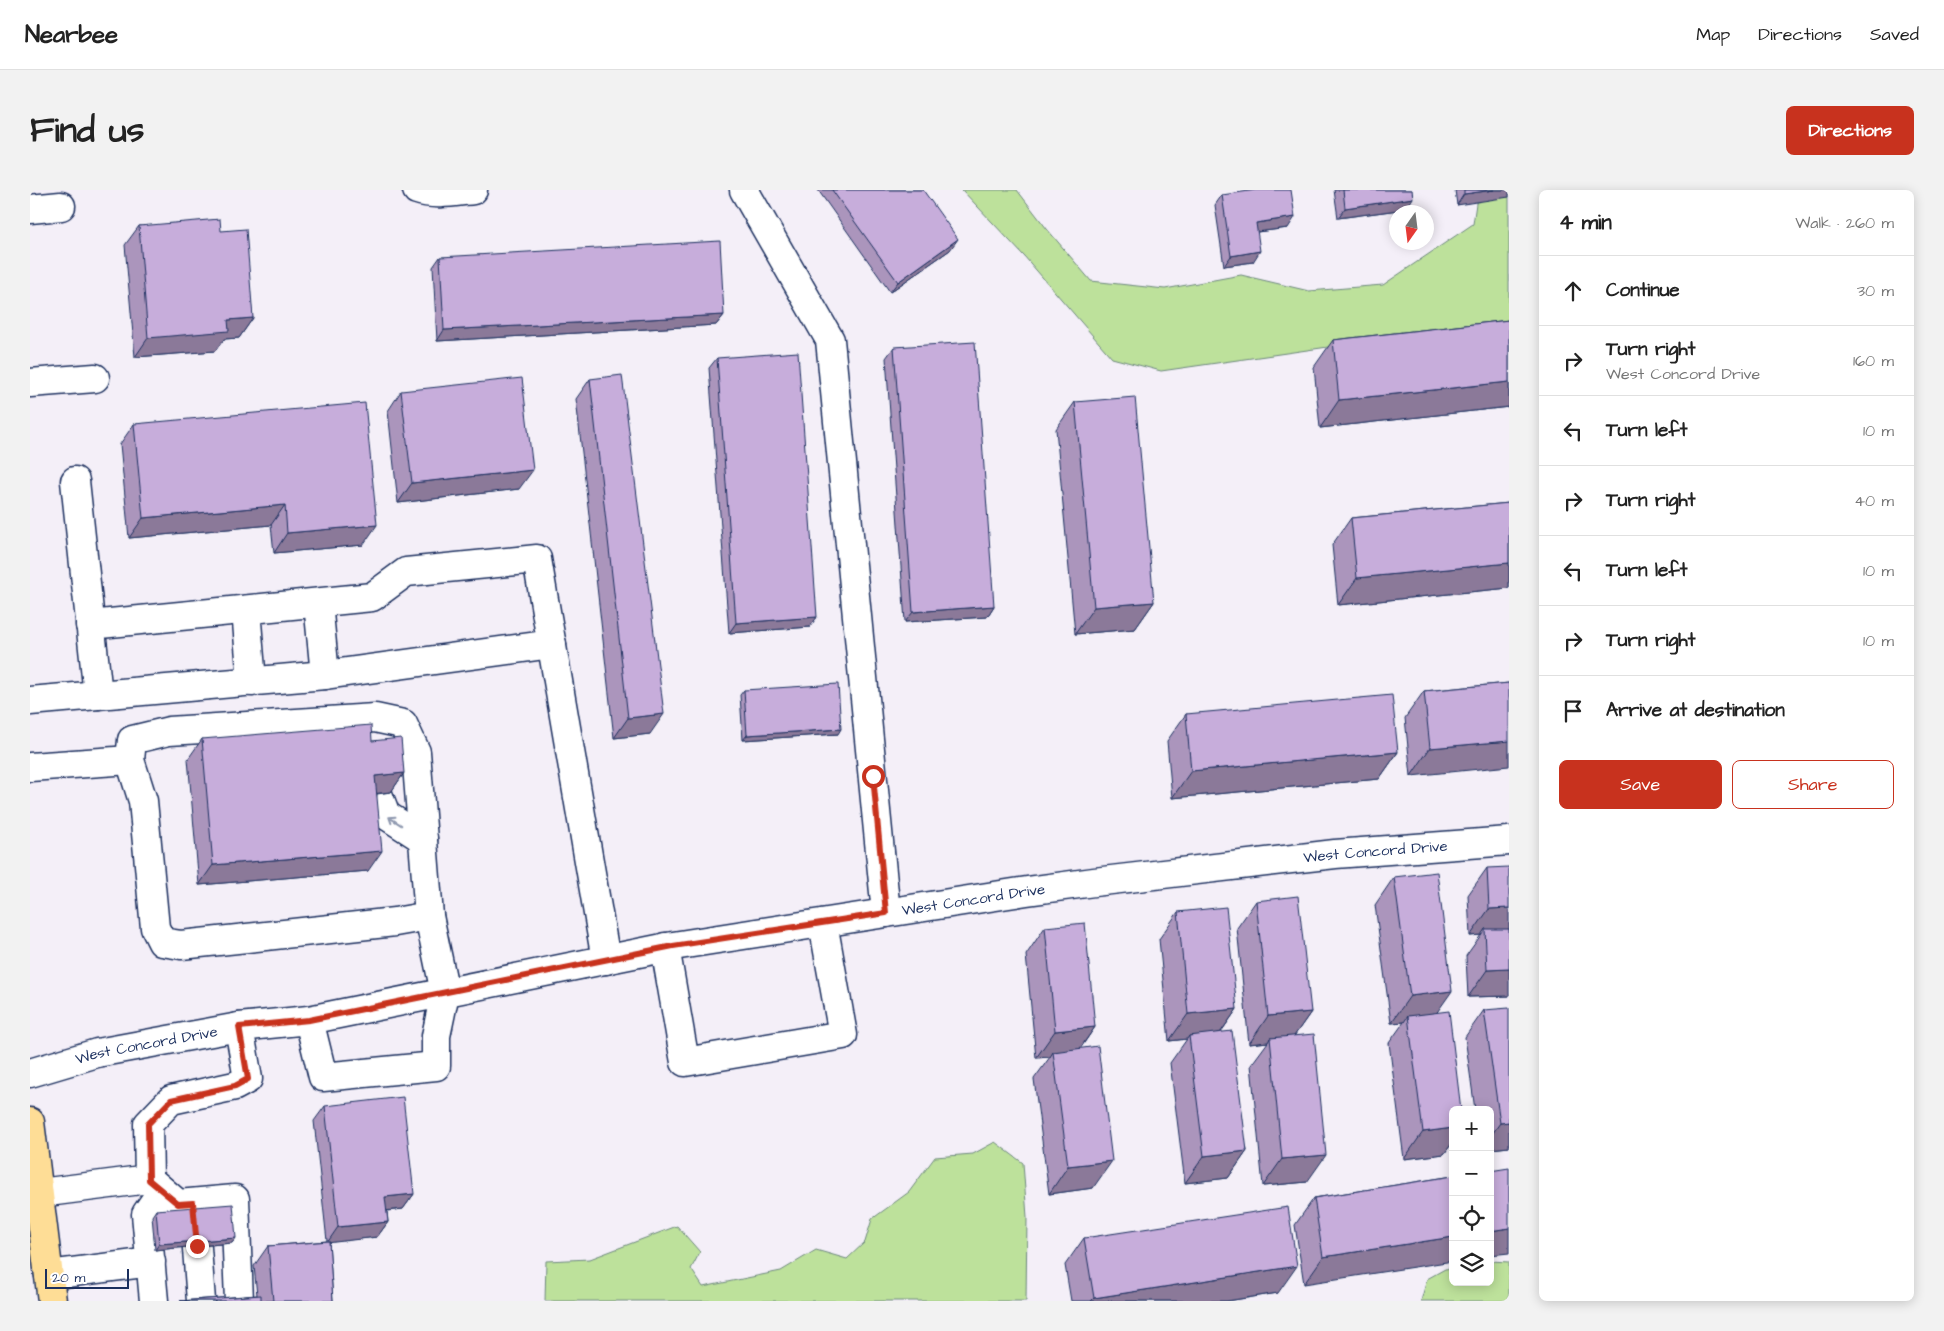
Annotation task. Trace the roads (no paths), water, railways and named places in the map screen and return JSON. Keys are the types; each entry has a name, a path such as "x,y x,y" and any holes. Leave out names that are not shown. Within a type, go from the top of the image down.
{"highway":[{"path":"30,1122 51,1288"}],"street":[{"path":"417,190 425,193 473,190"},
{"path":"744,190 830,340 886,913"},
{"path":"30,209 61,206"},
{"path":"30,383 95,378"},
{"path":"75,482 98,695"},
{"path":"90,625 372,597 406,572 537,559 606,960"},
{"path":"318,603 325,675"},
{"path":"246,610 252,682"},
{"path":"30,701 325,675 552,644"},
{"path":"309,1020 323,1077 436,1066 436,1036 445,992 429,916 416,752 404,724 375,730 169,730 132,740 130,760 144,801 155,928 162,942 180,945 396,922 429,916"},
{"path":"30,767 130,760"},
{"path":"378,794 386,815 423,839"},
{"name":"West Concord Drive","path":"30,1073 97,1053 239,1027 309,1020 665,948 886,913 1027,891 1278,860 1509,841"},
{"path":"665,948 685,1062 843,1035 823,923"},
{"path":"137,1301 146,1214 155,1185 148,1124 171,1100 235,1086 248,1079 239,1027"},
{"path":"40,1193 155,1185 178,1204 235,1199 239,1301"},
{"path":"193,1203 200,1301"},
{"path":"51,1288 142,1263"},
{"path":"142,1263 154,1301"}]}
